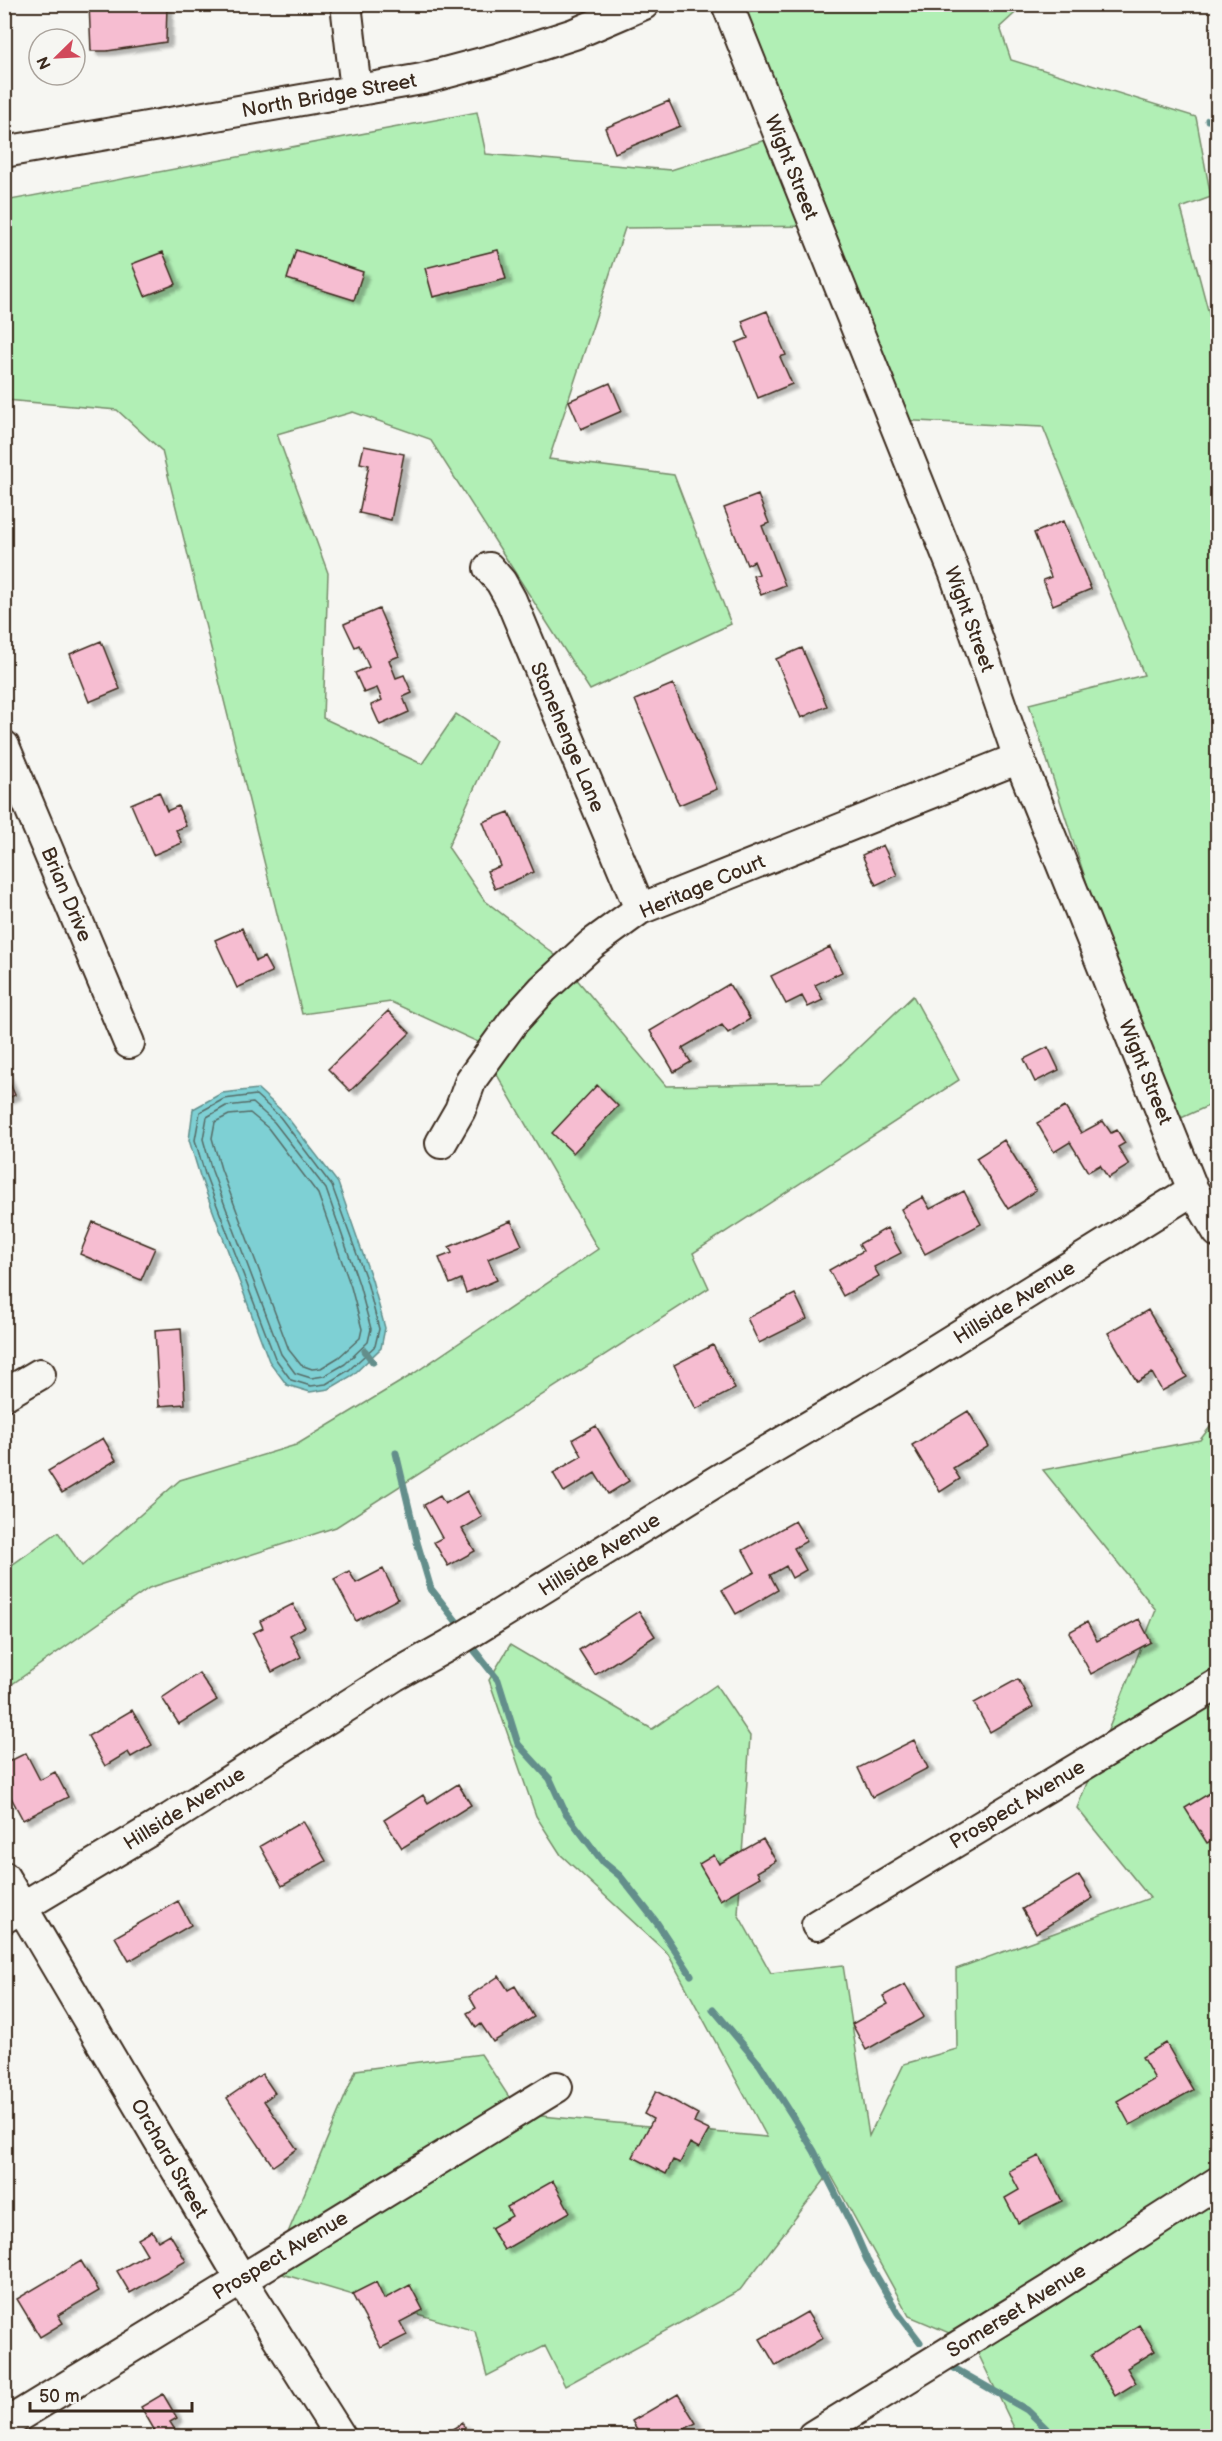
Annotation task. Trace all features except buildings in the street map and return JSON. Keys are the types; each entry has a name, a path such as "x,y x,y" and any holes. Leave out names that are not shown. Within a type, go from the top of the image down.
{"street":[{"path":"346,4 356,90"},
{"name":"North Bridge Street","path":"4,152 422,79 497,59 574,34 644,4"},
{"name":"Wight Street","path":"727,4 957,580 1019,758 1193,1190 1218,1232"},
{"name":"Stonehenge Lane","path":"489,568 501,582 511,600 640,909"},
{"name":"Brian Drive","path":"4,746 129,1043"},
{"name":"Heritage Court","path":"441,1143 460,1110 471,1080 513,1022 543,989 592,944 640,909 1019,758"},
{"name":"Hillside Avenue","path":"14,1912 171,1818 394,1676 460,1640 720,1479 886,1381 1193,1190"},
{"path":"4,1395 40,1374"},
{"name":"Prospect Avenue","path":"816,1925 1218,1684"},
{"name":"Orchard Street","path":"4,1877 14,1912 340,2436"},
{"name":"Prospect Avenue","path":"4,2425 557,2086"},
{"name":"Somerset Avenue","path":"813,2436 1051,2289 1218,2182"}],"green space":[{"path":"765,4 1024,5 1000,27 1011,60 1196,117 1211,197 1181,208 1218,348 1217,1102 1170,1123 1154,1092 1029,704 1144,675 1043,427 896,420 824,226 625,228 549,459 674,475 731,624 590,690 430,439 353,412 277,434 328,573 323,718 422,764 456,714 496,740 448,847 484,900 559,958 666,1086 821,1083 913,996 959,1080 693,1253 709,1288 336,1527 149,1588 5,1689 5,1570 58,1532 82,1566 180,1480 296,1445 410,1376 598,1249 478,1042 391,1002 302,1014 162,451 117,410 6,400 5,201 477,112 486,154 671,170 787,133 737,17"},
{"path":"1217,1418 1217,2436 1018,2436 973,2343 909,2316 830,2173 740,2290 565,2386 545,2346 487,2376 475,2331 272,2271 356,2070 481,2054 520,2114 767,2137 668,1954 561,1855 536,1816 489,1680 510,1645 652,1729 716,1685 750,1736 738,1914 771,1973 843,1965 869,2136 904,2064 957,2049 956,1969 1150,1898 1077,1808 1156,1610 1043,1470 1200,1440"}],"water":[{"path":"258,1089 284,1113 338,1183 372,1280 385,1328 381,1348 353,1375 329,1389 310,1392 287,1385 269,1361 200,1176 189,1140 193,1109 222,1093"}],"waterway":[{"path":"1208,120 1218,118"},
{"path":"365,1351 373,1362"},
{"path":"396,1453 417,1542 431,1589 460,1626"},
{"path":"471,1646 498,1680 518,1744 550,1779 565,1812 603,1862 620,1876 657,1923 691,1975"},
{"path":"713,2009 760,2065 792,2115 814,2151 867,2260 898,2313 920,2342"},
{"path":"954,2368 1027,2410 1054,2436"}]}
